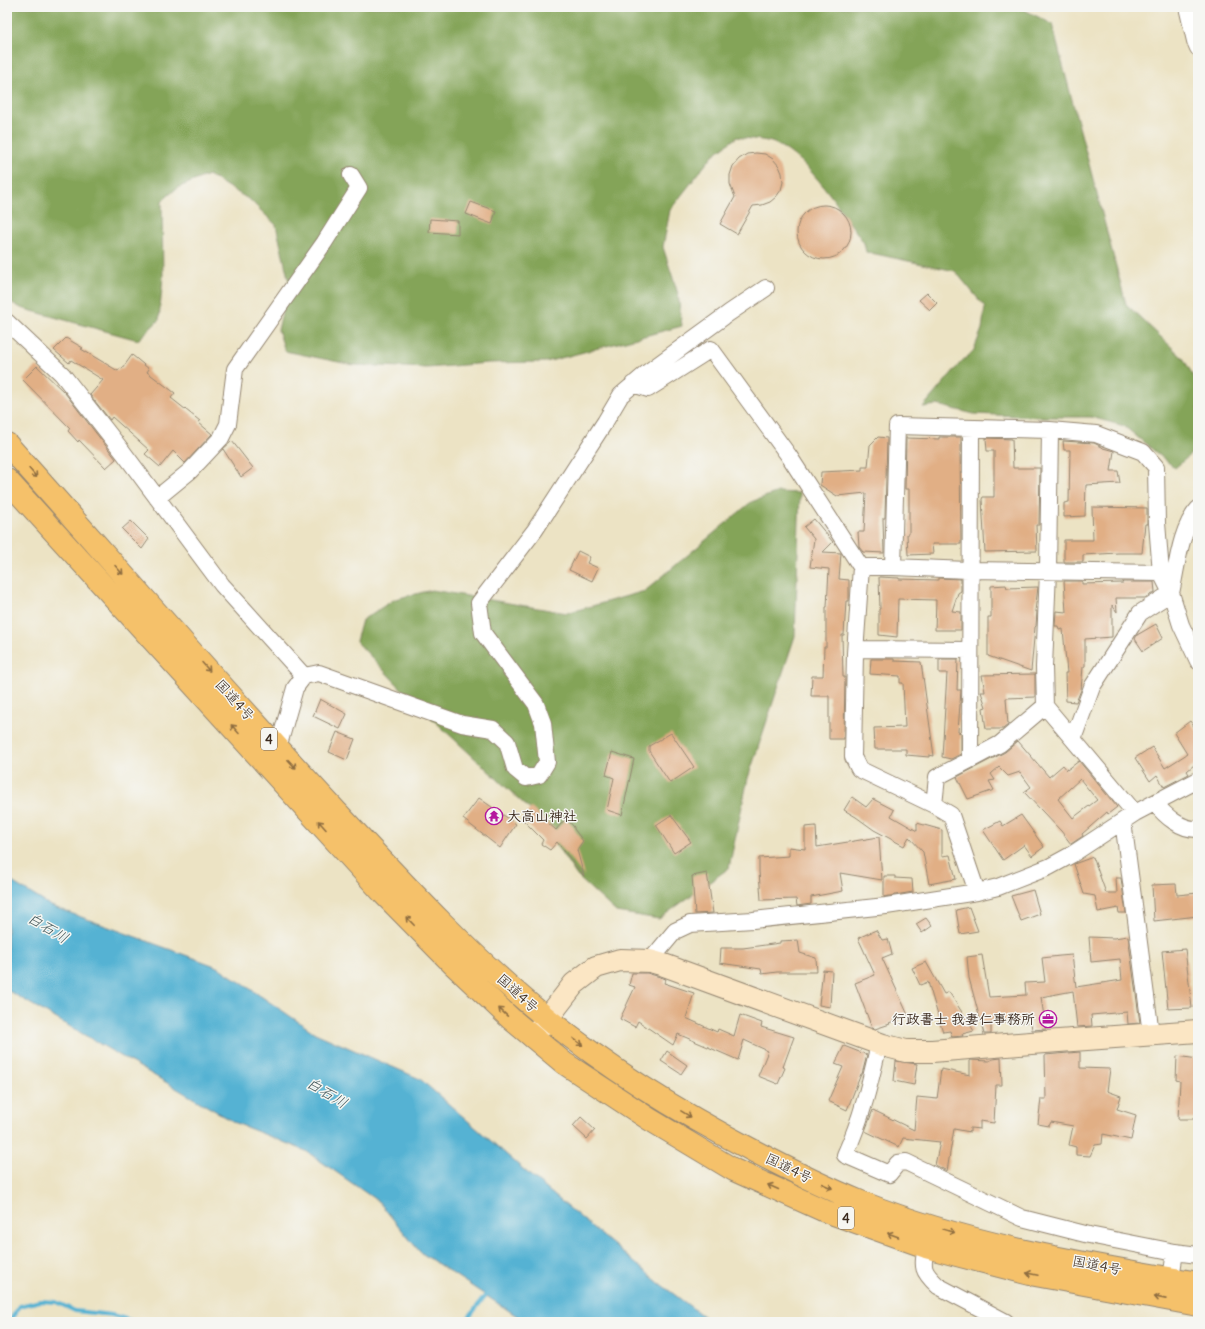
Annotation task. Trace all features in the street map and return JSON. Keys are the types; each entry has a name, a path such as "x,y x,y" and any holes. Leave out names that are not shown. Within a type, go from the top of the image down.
{"highway":[{"name":"国道4号","path":"7,444 278,748 424,905 476,956 547,1019 607,1063 663,1100 709,1127 808,1178 862,1202 914,1221 976,1239 1082,1263 1198,1283"},
{"name":"国道4号","path":"7,480 383,893 453,964 510,1018 564,1062 649,1119 734,1170 825,1211 926,1247 1030,1274 1198,1305"}],"street":[{"path":"1187,7 1198,48"},
{"path":"158,498 190,471 221,438 228,424 235,369 324,243 359,188 351,175"},
{"path":"278,748 295,688 304,676 319,673 462,724 493,729 507,742 515,769 526,778 539,775 547,762 543,723 536,704 483,633 479,603 535,530 621,395 633,384 766,288"},
{"path":"7,322 62,374 158,498 222,585 304,676"},
{"path":"633,384 648,389 711,349 789,456 861,567 856,649 853,757 859,769 934,805 951,815 977,892"},
{"path":"893,566 897,426 1050,430 1096,434 1143,452 1156,467 1157,523 1161,573 1171,593 1181,625 1198,661"},
{"path":"970,760 971,428"},
{"path":"1050,430 1048,571 1044,667 1045,706 1073,739 1129,817 1151,1034"},
{"path":"1073,739 1092,687 1140,613 1171,593 1185,528 1191,517 1198,509"},
{"path":"861,567 893,566 970,570 1161,573"},
{"path":"856,649 970,650"},
{"path":"934,805 937,777 1000,744 1045,706"},
{"path":"650,961 675,931 690,924 753,920 886,906 977,892 998,887 1049,867 1071,855 1129,817 1198,780"},
{"path":"1155,803 1164,815 1190,829 1198,829"},
{"path":"533,1037 574,984 596,967 620,960 650,961 878,1044 906,1051 932,1051 1198,1031"},
{"path":"878,1044 868,1090 856,1130 845,1155 889,1174 898,1163 906,1162 1022,1218 1089,1235 1175,1252 1198,1255"},
{"path":"926,1247 923,1262 924,1269 938,1286 1006,1322"},
{"path":"1171,1278 1175,1252"}],"green space":[{"path":"7,7 1019,7 1052,24 1126,304 1183,358 1198,384 1198,448 1175,468 1124,426 1091,417 1040,417 974,414 937,405 923,407 962,361 973,352 982,329 985,307 955,271 866,252 864,243 835,202 813,174 801,162 788,151 774,143 737,137 713,155 670,210 663,247 678,294 682,326 546,362 488,363 427,368 353,365 285,351 278,330 289,282 276,225 250,200 208,175 177,188 162,201 163,277 159,320 138,340 21,308 7,300"},
{"path":"778,492 800,493 795,636 748,778 729,868 659,919 616,912 577,876 537,816 413,701 356,641 362,620 395,599 432,590 567,613 645,591 751,502"}],"water":[{"name":"白石川","path":"7,879 51,906 218,967 315,1033 420,1079 531,1176 659,1283 711,1322 526,1322 420,1252 379,1202 306,1151 236,1123 7,990"}],"building":[{"path":"747,154 765,154 773,159 779,166 782,173 783,182 781,190 770,202 753,206 737,234 720,224 735,197 730,184 730,175 733,166 739,159"},
{"path":"471,202 496,211 492,224 466,214"},
{"path":"824,205 834,207 843,213 849,222 851,232 849,242 843,251 834,257 824,259 814,257 805,251 799,242 797,232 799,222 805,213 814,207"},
{"path":"430,219 458,221 458,234 429,232"},
{"path":"927,293 937,303 930,310 919,300"},
{"path":"66,338 83,348 81,349 118,371 120,368 122,369 132,355 149,369 147,372 175,393 171,398 200,421 199,423 212,434 185,463 173,451 160,467 145,454 149,450 112,417 110,420 90,395 103,380 71,360 69,363 54,350"},
{"path":"37,366 65,393 116,459 106,468 79,440 78,442 68,431 70,428 23,380"},
{"path":"878,437 887,438 885,518 883,518 884,553 863,552 859,547 858,532 864,532 866,493 837,496 820,485 821,472 862,470 862,467 868,467 870,445"},
{"path":"939,437 961,437 961,544 932,544 933,554 908,555 907,534 909,534 909,489 905,489 906,438 939,439"},
{"path":"986,438 1012,439 1013,468 1040,468 1039,525 1036,525 1037,551 985,552 982,499 983,497 994,497 994,451 987,451"},
{"path":"232,441 253,468 241,477 223,449"},
{"path":"1063,441 1094,443 1103,448 1114,451 1111,471 1118,471 1120,483 1086,485 1085,516 1064,517 1064,503 1069,502 1070,450 1064,450"},
{"path":"1092,507 1147,508 1147,524 1145,524 1142,553 1083,555 1083,562 1064,562 1064,540 1093,540"},
{"path":"814,519 833,542 823,552 841,553 839,579 849,580 849,601 846,601 844,635 842,635 843,677 845,677 844,739 829,739 829,696 811,696 812,676 823,676 824,647 826,647 826,607 829,569 810,567 814,539 804,527"},
{"path":"131,521 149,539 142,549 122,529"},
{"path":"578,551 590,557 587,563 598,568 592,581 569,570"},
{"path":"879,577 939,580 939,578 961,579 961,591 958,593 952,611 961,612 961,630 935,630 936,600 898,599 897,637 879,635"},
{"path":"1064,581 1082,581 1082,584 1154,582 1155,592 1145,598 1116,598 1117,612 1112,605 1112,637 1085,639 1085,666 1083,667 1081,690 1076,702 1066,701 1065,673 1067,673 1063,629 1059,630 1058,626 1055,626 1056,611 1066,612"},
{"path":"1006,585 1007,588 1038,587 1035,611 1037,611 1036,626 1031,671 988,656 988,617 991,617 991,586"},
{"path":"1156,624 1163,638 1143,651 1135,639 1137,635"},
{"path":"871,659 894,659 894,661 921,662 934,756 906,755 906,749 875,749 874,728 905,727 903,683 900,683 900,676 870,674"},
{"path":"939,659 958,659 957,690 961,690 958,732 961,733 961,754 951,759 942,757 947,673 939,673"},
{"path":"1035,674 1035,697 1006,698 1008,725 1003,729 986,729 983,708 986,707 981,692 985,692 982,675"},
{"path":"320,699 347,714 340,729 313,716"},
{"path":"1190,721 1198,732 1198,770 1194,765 1187,771 1189,774 1164,787 1157,775 1150,781 1135,758 1152,747 1165,768 1187,754 1174,733"},
{"path":"337,732 355,739 347,760 329,752"},
{"path":"671,733 694,767 670,783 649,751 649,746"},
{"path":"1018,741 1049,777 1063,765 1067,770 1079,761 1117,807 1108,814 1107,812 1082,834 1083,836 1071,844 1061,831 1024,792 1031,787 1020,772 1008,776 999,767 991,774 995,780 989,781 994,790 968,799 957,777 1005,752","holes":["1080,779 1097,800 1073,818 1058,799"]},
{"path":"612,752 634,759 622,815 607,810 614,778 606,775"},
{"path":"852,797 866,807 873,799 894,810 891,816 917,831 917,823 942,830 942,856 950,855 956,879 929,884 923,852 909,837 904,846 874,830 844,810"},
{"path":"479,798 516,824 500,848 463,819"},
{"path":"531,808 556,830 566,818 574,827 583,841 577,850 584,876 557,842 550,850 541,844 543,840 522,819"},
{"path":"671,815 691,842 674,853 656,825"},
{"path":"1021,815 1044,847 1032,856 1024,845 1003,860 983,830 1000,821 1003,826"},
{"path":"816,826 817,847 879,837 882,880 840,873 843,891 811,897 811,904 797,906 796,899 761,900 759,858 789,856 789,847 805,849 805,827"},
{"path":"1093,857 1106,893 1117,893 1116,878 1121,878 1126,913 1119,913 1118,908 1098,912 1095,896 1084,894 1074,864"},
{"path":"707,873 713,913 695,914 692,876"},
{"path":"884,876 912,879 913,892 884,897"},
{"path":"1176,884 1177,895 1198,893 1198,916 1154,921 1152,885"},
{"path":"1033,890 1040,914 1021,921 1011,896"},
{"path":"969,907 978,931 960,934 956,910"},
{"path":"926,918 932,926 922,933 916,924"},
{"path":"876,930 882,940 888,939 892,954 882,958 908,1015 889,1023 890,1024 875,1029 872,1028 855,983 875,975 858,938"},
{"path":"1128,936 1140,1023 1128,1024 1127,1012 1091,1015 1092,1026 1077,1027 1073,991 1041,997 1046,1029 1032,1030 1031,1022 991,1023 991,1034 984,1034 969,978 967,957 982,955 989,997 1026,995 1025,983 1045,982 1042,958 1072,955 1076,987 1122,980 1120,959 1091,962 1089,937 1114,938"},
{"path":"798,940 800,953 816,958 817,972 777,972 762,974 761,969 720,963 721,948 743,948 780,943 780,941"},
{"path":"1185,949 1192,1008 1168,1009 1162,951"},
{"path":"926,962 944,994 949,992 974,1031 962,1034 963,1036 952,1037 950,1031 943,1032 928,982 920,985 912,968"},
{"path":"823,970 832,971 830,1007 819,1005"},
{"path":"632,973 647,973 660,977 666,979 664,983 694,993 686,1018 717,1032 718,1029 734,1036 740,1015 762,1023 761,1027 794,1037 783,1067 785,1068 778,1084 758,1076 768,1051 744,1040 738,1060 678,1034 673,1045 638,1021 635,1027 620,1019 635,987 629,985"},
{"path":"844,1046 867,1055 862,1074 847,1110 828,1101 843,1067 835,1064"},
{"path":"667,1051 687,1065 681,1074 661,1061"},
{"path":"1080,1052 1080,1068 1110,1069 1107,1091 1121,1096 1117,1109 1136,1115 1131,1140 1103,1134 1102,1144 1095,1145 1090,1156 1076,1155 1076,1147 1069,1145 1073,1126 1051,1122 1049,1126 1038,1124 1041,1099 1046,1099 1045,1055"},
{"path":"1177,1056 1198,1059 1198,1119 1178,1119 1180,1081 1176,1080"},
{"path":"1001,1058 1002,1085 996,1085 994,1123 980,1121 980,1129 970,1128 970,1132 954,1129 947,1171 935,1165 940,1142 903,1138 899,1147 865,1131 873,1110 914,1130 917,1097 937,1099 941,1069 970,1075 970,1060 989,1061"},
{"path":"896,1061 917,1064 914,1085 894,1081"},
{"path":"581,1117 595,1130 587,1139 573,1126"}],"waterway":[{"path":"463,1322 467,1320 488,1292"},
{"path":"9,1322 20,1306 40,1301 56,1302 75,1311 112,1315 136,1322"}],"place":[{"name":"大高山神社","path":"494,816"},
{"name":"行政書士 我妻仁事務所","path":"1048,1019"}]}
